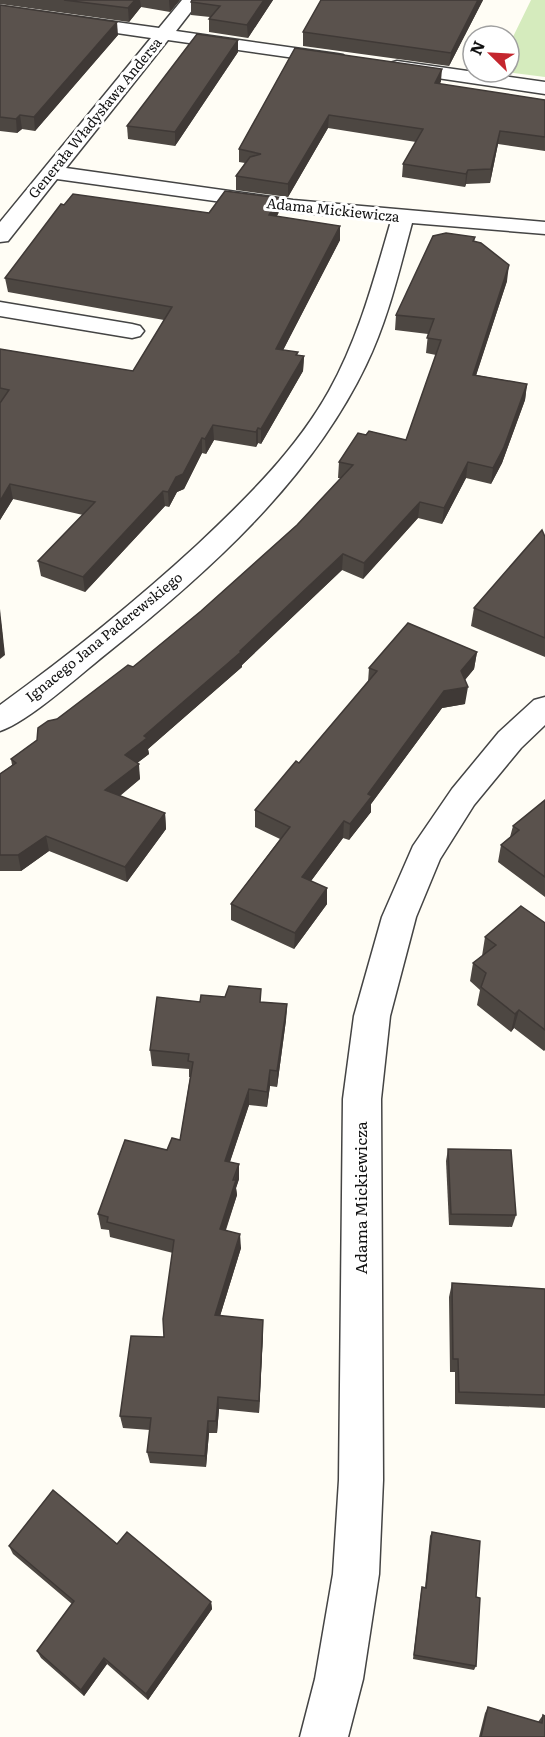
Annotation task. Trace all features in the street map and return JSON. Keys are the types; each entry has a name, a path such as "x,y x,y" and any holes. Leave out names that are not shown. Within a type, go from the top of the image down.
{"street":[{"name":"Generała Władysława Andersa","path":"0,236 191,0"},
{"path":"4,15 164,34 356,61"},
{"path":"379,65 545,88"},
{"name":"Adama Mickiewicza","path":"51,172 228,198 403,217 545,228"},
{"name":"Ignacego Jana Paderewskiego","path":"0,720 155,599 234,525 292,465 330,410 355,364 382,292 403,217"},
{"path":"0,309 132,331"},
{"name":"Adama Mickiewicza","path":"324,1737 339,1679 356,1574 361,1480 362,1099 372,1016 399,917 426,855 483,772 510,740 545,708"}],"green space":[{"path":"531,0 545,0 545,77 521,74 519,24"}],"building":[{"path":"64,0 135,0 128,8"},
{"path":"192,0 264,0 247,25 209,19 220,6 191,2"},
{"path":"321,0 478,0 466,24 461,24 461,33 451,53 303,32"},
{"path":"0,5 117,22 34,117 20,115 16,119 0,117"},
{"path":"197,34 238,40 175,132 127,126"},
{"path":"295,48 442,69 435,83 545,100 545,137 500,131 491,169 468,170 466,174 403,164 423,129 329,115 288,184 236,176 250,157 261,154 239,149"},
{"path":"225,191 279,198 269,215 340,226 276,349 298,352 296,355 304,356 261,429 258,428 256,432 213,425 205,439 202,438 183,474 176,477 168,492 163,491 83,577 38,561 95,502 10,484 0,501 0,403 9,390 0,388 0,349 133,371 172,307 5,278 61,204 64,205 73,194 209,213"},
{"path":"446,233 475,237 473,241 481,243 509,265 473,375 527,384 504,447 493,468 468,462 444,508 420,502 364,563 343,554 241,652 144,736 147,738 125,755 139,764 105,790 165,813 125,867 46,836 18,855 0,855 0,774 16,763 11,759 37,740 38,728 48,721 57,719 128,665 133,667 201,611 297,525 353,465 339,462 358,433 366,435 369,431 406,440 441,340 427,338 434,319 396,315 433,236"},
{"path":"542,530 545,537 545,638 474,608"},
{"path":"408,623 477,652 461,671 468,687 444,691 368,794 372,796 350,824 344,821 302,877 327,888 295,933 231,904 290,827 255,810 296,761 299,763 377,671 369,668"},
{"path":"545,800 545,877 501,845 519,830 513,826"},
{"path":"521,906 545,923 545,1030 519,1010 515,1014 481,987 486,973 473,963 496,945 485,937"},
{"path":"229,986 261,989 260,1002 287,1004 277,1071 270,1070 267,1092 249,1089 225,1161 239,1164 220,1229 240,1234 215,1315 263,1320 259,1401 218,1397 216,1421 208,1421 205,1456 147,1452 151,1418 120,1416 131,1336 164,1337 163,1319 174,1240 107,1222 108,1217 98,1214 125,1140 167,1150 172,1138 180,1140 193,1062 188,1061 189,1054 150,1050 157,997 200,1002 201,995 225,997"},
{"path":"448,1149 511,1150 516,1215 451,1214"},
{"path":"452,1283 545,1289 545,1395 459,1392 458,1359 453,1359"},
{"path":"53,1490 117,1544 127,1532 211,1602 146,1694 104,1658 81,1690 37,1651 74,1601 9,1546"},
{"path":"432,1532 480,1541 476,1597 480,1598 476,1666 414,1655 422,1587 426,1588"},
{"path":"488,1707 542,1723 543,1715 545,1716 545,1737 481,1737"}]}
